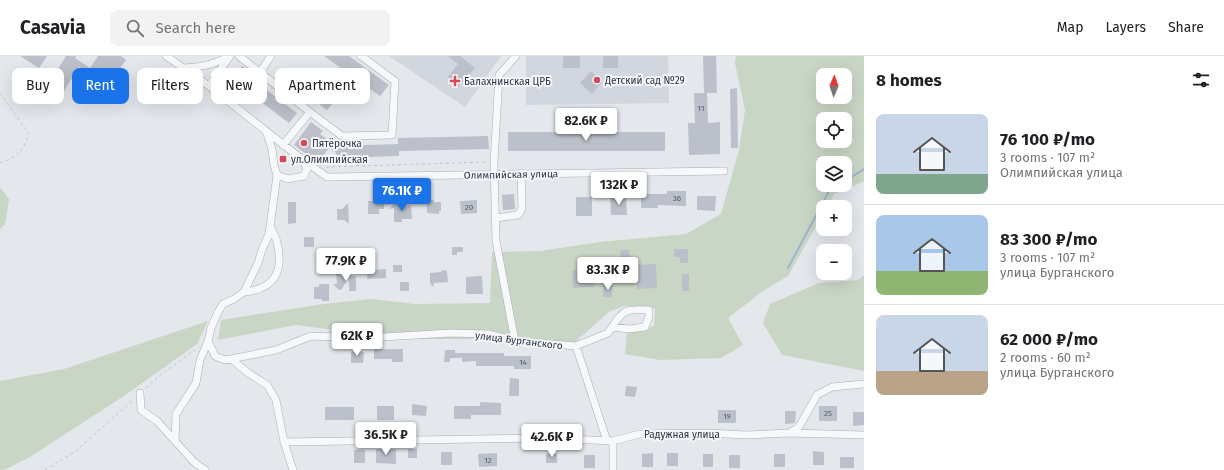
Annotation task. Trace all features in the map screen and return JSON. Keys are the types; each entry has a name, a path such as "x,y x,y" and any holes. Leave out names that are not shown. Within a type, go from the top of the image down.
{"street":[{"name":"Олимпийская улица","path":"166,56 183,68"},
{"path":"238,56 254,68"},
{"path":"263,68 271,56"},
{"path":"267,78 342,136 392,135 395,81 362,56"},
{"path":"515,341 496,241 494,162 499,75 516,56"},
{"path":"183,68 202,67 214,64 230,57"},
{"path":"209,86 230,57"},
{"name":"Олимпийская улица","path":"203,82 283,145 327,177 724,171"},
{"path":"283,145 310,112"},
{"path":"175,441 176,414 196,383 200,360 218,312 223,304 244,292 258,263 268,234 277,175 272,149 266,131"},
{"path":"277,175 288,179 304,176 307,169 303,160"},
{"path":"496,218 518,215 522,209 521,173"},
{"path":"244,292 254,291 270,285 276,276 279,263 277,242 270,225"},
{"name":"улица Бурганского","path":"231,359 276,350 311,336 366,338 451,333 488,334 515,341 576,346 608,333 612,327 618,318 629,310 649,310 649,316 645,327 612,327"},
{"path":"208,341 215,356 225,360 231,359 266,385 276,400 284,442 293,470"},
{"path":"576,346 610,441 613,470"},
{"path":"789,433 799,427 817,395 832,387 864,384"},
{"path":"140,393 141,410 157,422 194,462 205,470"},
{"name":"Радужная улица","path":"284,442 546,438 610,441 640,434 706,433 746,435 789,433 864,435"}],"path":[{"path":"0,93 28,134 25,146 16,156 0,163"},
{"path":"313,168 494,162"},
{"path":"44,470 76,451 158,377 193,351 205,349"}],"shaded area":[{"name":"Балахнинская ЦРБ","path":"389,56 501,56 465,107"},
{"name":"Детский сад №29","path":"526,56 668,56 669,103 526,105"}],"green space":[{"path":"736,56 864,56 864,181 852,186 852,156 816,156 816,192 839,192 834,194 831,200 816,200 816,226 788,276 763,291 728,318 743,345 721,358 660,360 625,354 627,332 654,326 655,308 624,306 610,311 574,343 469,339 415,339 296,325 218,340 221,320 324,304 371,299 415,304 490,303 492,252 540,251 600,242 686,234 721,214 739,150 745,110 735,63"},
{"path":"0,187 9,199 5,224 0,229"},
{"path":"864,275 864,371 782,355 763,323 770,304 819,283 858,280"},
{"path":"208,321 197,344 124,396 30,457 4,470 0,470 0,381 64,369"}],"building":[{"path":"20,56 47,56 39,68"},
{"path":"66,56 76,56 75,58 90,68 72,68 72,78 64,91 64,68 59,68"},
{"path":"98,56 121,56 126,60 120,68 90,68"},
{"path":"324,56 349,56 366,68 341,68"},
{"path":"448,56 460,56 475,68 458,87 447,78 458,64"},
{"path":"563,56 580,56 580,68 563,68"},
{"path":"603,56 618,56 618,68 603,68"},
{"path":"703,56 716,56 717,93 707,93 708,123 720,122 720,154 689,155 688,123 695,123 694,93 704,93"},
{"path":"370,71 389,85 380,96 370,89"},
{"path":"591,71 602,82 592,94 580,83"},
{"path":"737,88 738,148 731,148 730,89"},
{"path":"267,90 275,96 275,104 285,104 297,113 289,123 264,104 267,104"},
{"path":"321,104 332,104 327,110 320,105"},
{"path":"311,122 323,131 320,134 336,146 398,144 398,138 488,136 489,149 399,151 399,156 336,158 336,153 329,148 318,163 294,145"},
{"path":"508,132 665,132 665,151 508,151"},
{"path":"667,191 686,191 686,206 658,205 658,208 641,208 641,194 667,194"},
{"path":"514,194 515,209 503,210 502,195"},
{"path":"626,196 627,215 611,215 610,197"},
{"path":"697,196 716,196 715,211 697,210"},
{"path":"576,197 592,197 592,216 576,216"},
{"path":"427,200 441,202 441,211 439,211 439,214 427,213"},
{"path":"477,200 477,213 461,214 460,201"},
{"path":"368,201 384,201 384,209 379,209 379,214 368,214"},
{"path":"288,202 296,202 296,223 288,224"},
{"path":"348,203 349,224 344,220 337,220 337,209 342,209"},
{"path":"395,203 405,206 411,205 412,219 402,219 402,222 394,222 394,208 389,209"},
{"path":"304,237 314,237 314,247 304,247"},
{"path":"452,247 463,247 463,252 457,252 457,255 452,255"},
{"path":"674,249 688,249 688,263 680,263 680,257 674,257"},
{"path":"353,250 359,250 359,257 353,257"},
{"path":"620,250 629,250 630,258 621,259"},
{"path":"656,264 657,288 637,289 636,265"},
{"path":"393,265 402,265 402,272 393,272"},
{"path":"368,266 374,266 374,270 386,269 386,278 367,279"},
{"path":"442,270 447,271 448,282 434,283 433,287 430,283 430,273 441,272"},
{"path":"572,270 593,270 594,287 573,288"},
{"path":"336,274 351,274 350,276 356,276 356,291 349,291 349,277 341,290 339,290 333,284 337,284"},
{"path":"682,274 689,274 689,291 682,291"},
{"path":"482,276 483,294 466,294 466,277"},
{"path":"400,282 409,282 409,291 400,291"},
{"path":"319,284 329,284 329,301 314,299 314,287 319,287"},
{"path":"612,285 612,297 603,297 603,286"},
{"path":"374,349 403,349 403,362 392,362 392,359 374,359"},
{"path":"445,350 455,350 455,353 504,353 504,356 531,356 531,369 514,369 514,366 476,366 476,361 462,362 462,358 450,358 450,362 444,362"},
{"path":"351,352 364,352 363,363 351,363"},
{"path":"510,378 519,379 519,396 509,396"},
{"path":"626,386 637,387 635,397 625,396"},
{"path":"480,402 501,403 501,415 471,415 471,419 454,419 454,406 480,406"},
{"path":"412,404 427,406 426,416 412,415"},
{"path":"377,406 394,406 394,420 377,420"},
{"path":"819,406 837,406 837,421 819,421"},
{"path":"325,407 354,407 354,420 325,420"},
{"path":"718,410 736,410 736,423 718,423"},
{"path":"785,411 796,411 795,423 785,424"},
{"path":"853,412 864,412 864,425 853,426"},
{"path":"376,449 396,449 396,464 376,463"},
{"path":"408,449 417,449 417,458 408,458"},
{"path":"354,450 365,450 365,463 354,463"},
{"path":"813,451 824,452 824,465 813,465"},
{"path":"441,452 452,452 452,465 441,465"},
{"path":"497,453 497,466 479,467 478,454"},
{"path":"653,453 653,467 642,467 642,454"},
{"path":"667,453 678,453 678,466 667,466"},
{"path":"546,454 557,454 557,463 546,463"},
{"path":"703,454 713,454 713,467 703,467"},
{"path":"774,454 785,454 785,467 774,467"},
{"path":"584,455 595,455 595,468 584,468"},
{"path":"729,455 740,455 740,468 729,468"},
{"path":"840,457 854,457 854,468 840,468"}],"waterway":[{"path":"852,177 864,169"},
{"path":"788,268 828,192"}],"place":[{"name":"Детский сад №29","path":"597,80"},
{"name":"Балахнинская ЦРБ","path":"455,81"},
{"name":"Пятёрочка","path":"304,143"},
{"name":"ул.Олимпийская","path":"283,159"}]}
